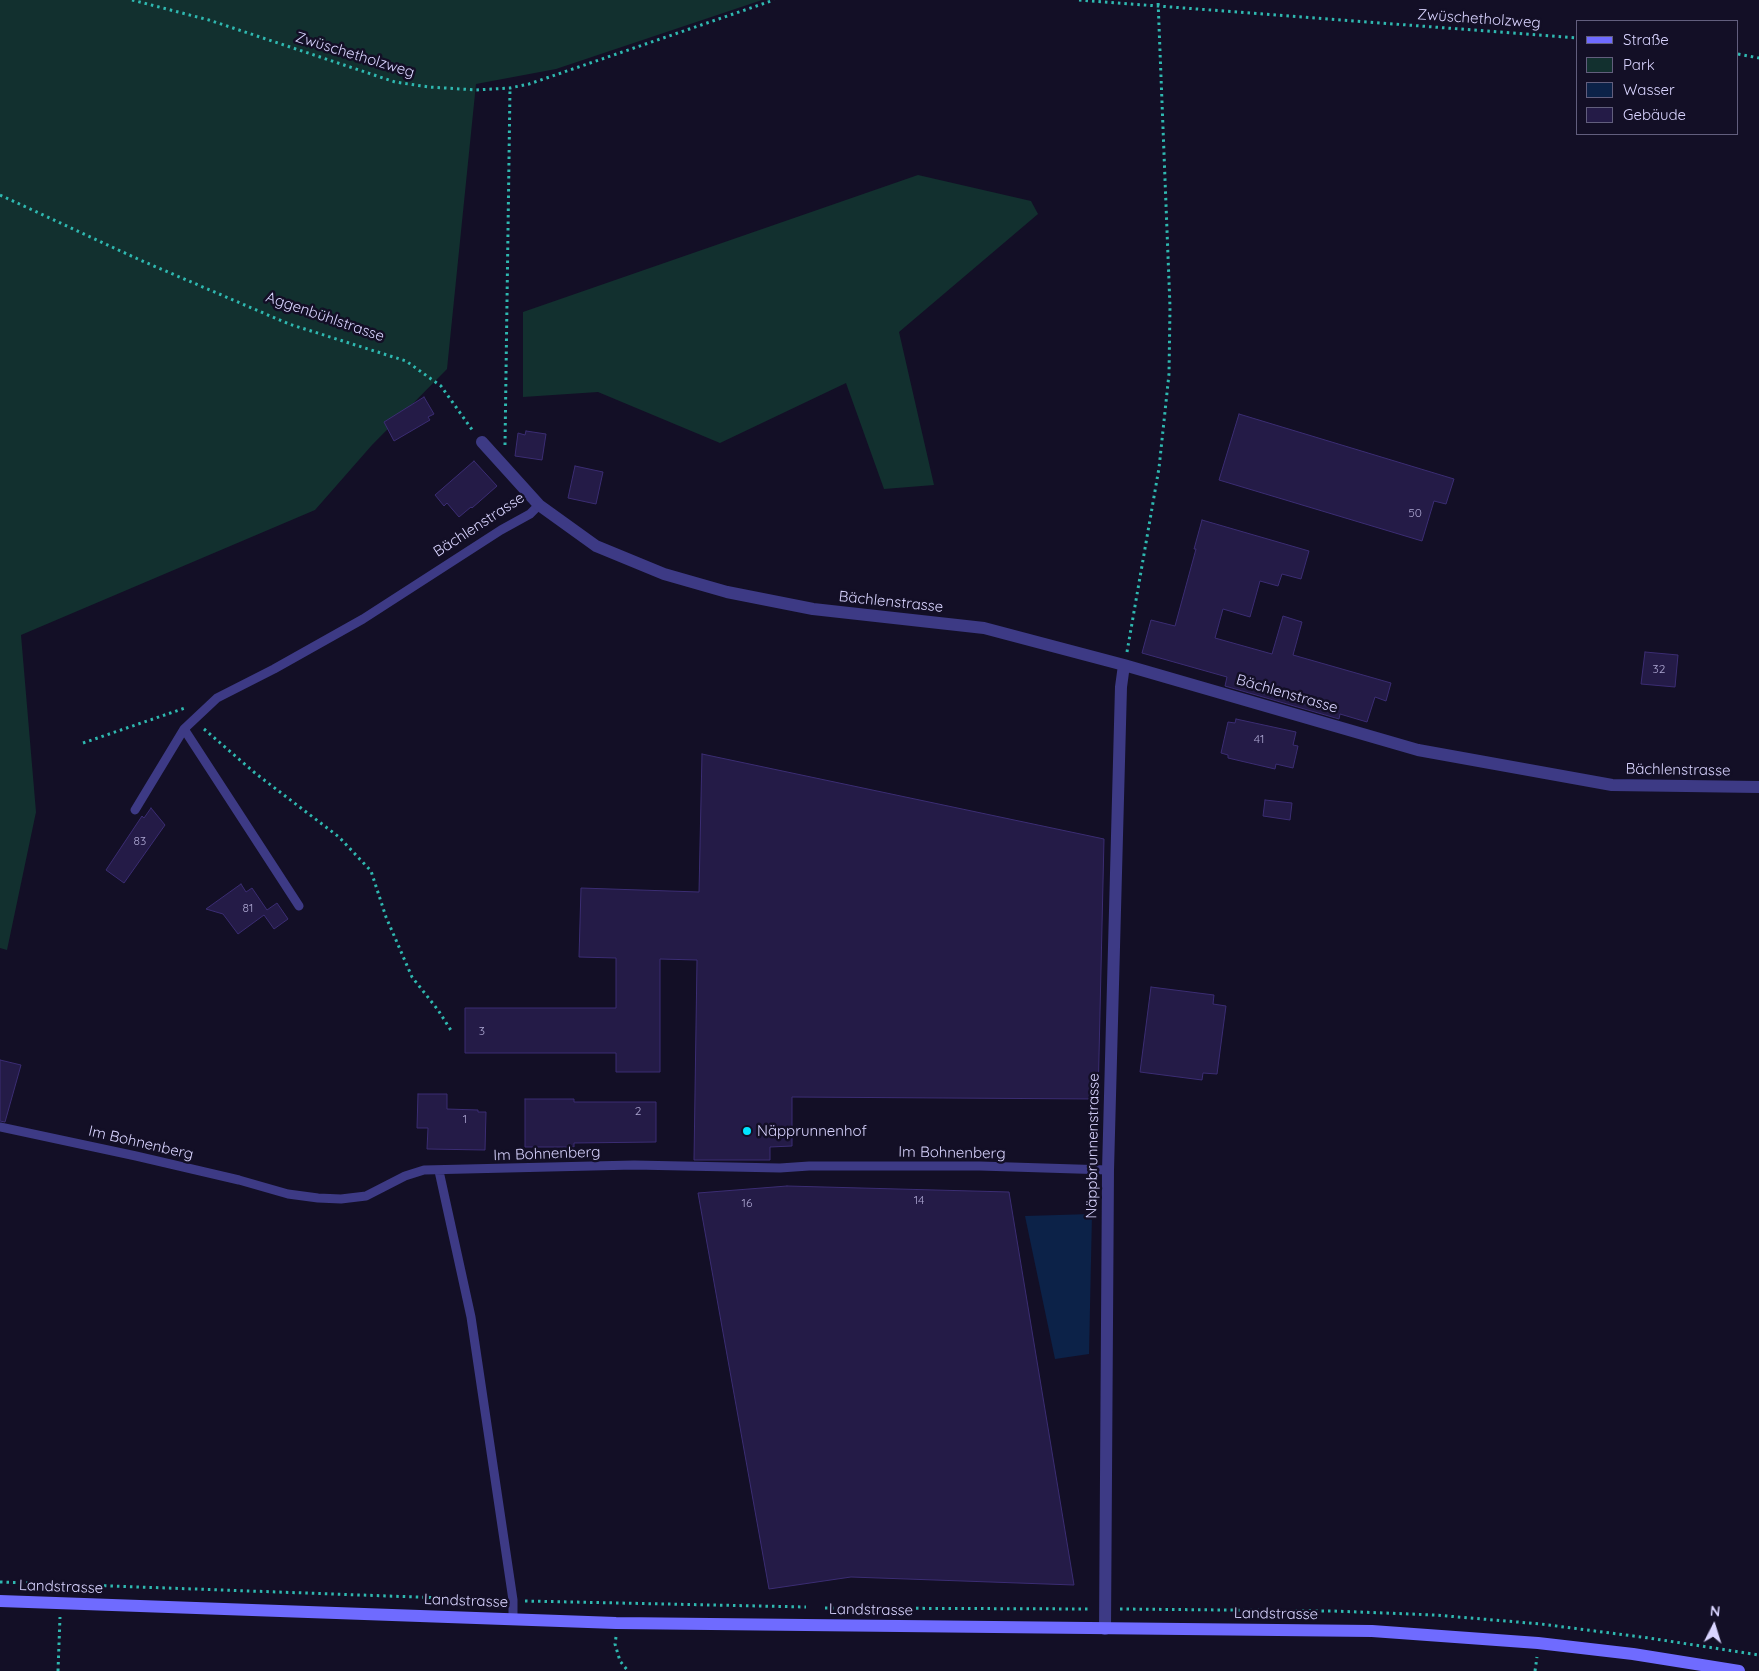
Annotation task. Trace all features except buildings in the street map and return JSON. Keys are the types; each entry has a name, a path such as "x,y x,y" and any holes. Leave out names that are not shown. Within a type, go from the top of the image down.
{"main road":[{"name":"Landstrasse","path":"0,1601 616,1623 1372,1631 1538,1643 1633,1654 1739,1671"}],"street":[{"path":"482,442 539,505"},
{"name":"Bächlenstrasse","path":"539,505 596,546 664,574 727,592 813,609 984,628 1124,665 1418,750 1612,785 1759,787"},
{"name":"Näppbrunnenstrasse","path":"1105,1629 1108,1170 1120,688 1124,665"}],"lane":[{"name":"Bächlenstrasse","path":"184,729 217,698 274,669 363,619 530,514 539,505"},
{"path":"135,810 184,729 299,906"},
{"name":"Im Bohnenberg","path":"0,1128 136,1156 239,1180 288,1194 340,1199 366,1196 405,1176 424,1170 634,1165 780,1168 809,1166 980,1166 1108,1170"},
{"path":"439,1170 471,1317 513,1600 513,1619"}],"path":[{"name":"Zwüschetholzweg","path":"132,0 208,20 395,82 454,90 510,88 552,76 774,0"},
{"name":"Zwüschetholzweg","path":"1079,0 1576,38"},
{"path":"1124,665 1159,468 1169,374 1170,307 1158,0"},
{"path":"1739,54 1759,58"},
{"path":"495,457 505,446 510,88"},
{"name":"Aggenbühlstrasse","path":"0,196 149,264 289,324 406,361 441,386 465,422 482,442"},
{"path":"83,743 189,707"},
{"path":"194,721 254,773 339,837 371,871 386,917 412,977 438,1010 452,1032"},
{"path":"0,1582 513,1600 811,1608"},
{"path":"58,1671 60,1603"},
{"path":"821,1608 1105,1609 1435,1615 1542,1624 1759,1655"},
{"path":"616,1623 616,1644 620,1661 628,1671"}],"green space":[{"path":"0,0 762,0 556,69 476,84 447,369 372,445 315,510 21,635 36,812 7,950 0,948"},
{"path":"918,175 1031,201 1038,214 899,332 934,485 884,489 846,383 720,443 598,392 523,397 523,312"}],"water":[{"path":"1092,1214 1089,1354 1055,1359 1025,1216"}],"place":[{"name":"Näpprunnenhof","path":"747,1131"}]}
